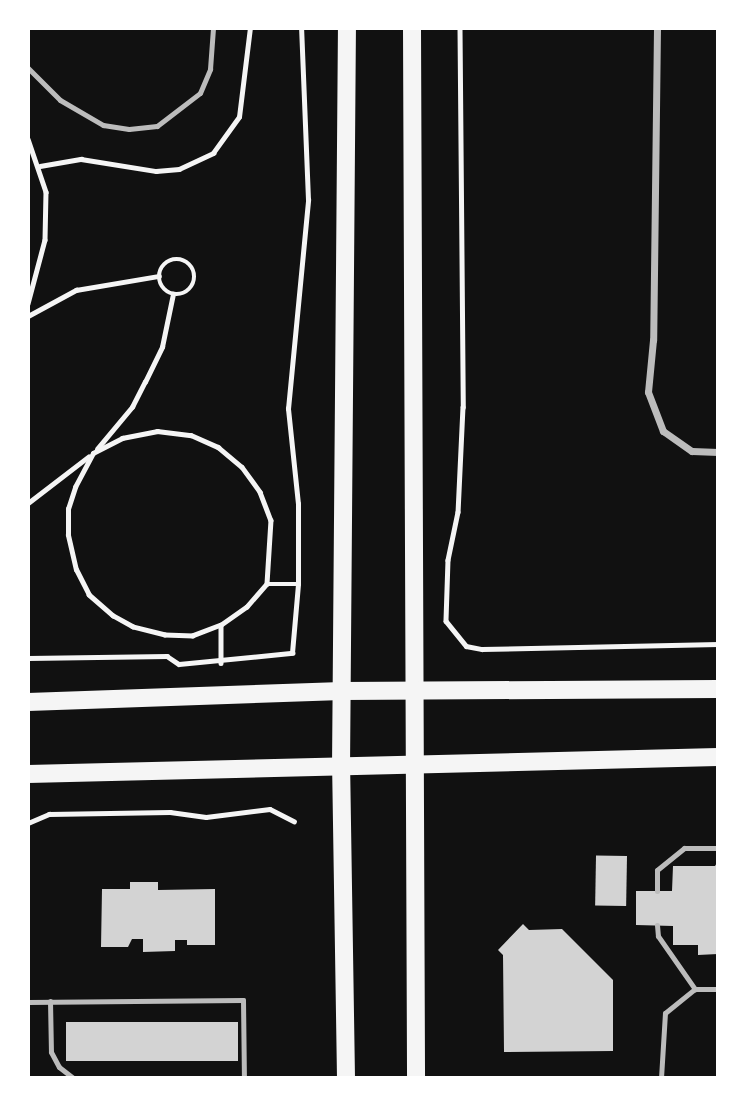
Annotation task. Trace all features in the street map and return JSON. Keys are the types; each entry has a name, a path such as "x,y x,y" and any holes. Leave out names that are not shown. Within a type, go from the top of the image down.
{"main road":[{"path":"346,1078 341,769 347,28"},
{"path":"412,28 416,1078"},
{"path":"28,702 342,691 718,689"},
{"path":"28,774 341,769 416,763 718,758"}],"street":[{"path":"657,28 653,340 648,392 663,431 692,451 718,452"}],"lane":[{"path":"28,68 60,100 103,125 129,129 157,126 200,93 210,69 213,28"},
{"path":"657,891 657,870 684,848 718,848"},
{"path":"657,925 658,936 695,989"},
{"path":"661,1078 665,1013 695,989 718,989"},
{"path":"28,1002 243,1000 244,1078"},
{"path":"50,1001 51,1052 59,1067 73,1078"}],"path":[{"path":"28,658 167,656 179,664 221,663 292,653 298,584 298,504 288,409 309,200 301,28"},
{"path":"460,28 463,407 458,512 448,560 446,621 466,646 482,649 718,644"},
{"path":"28,139 46,192 45,240 29,302"},
{"path":"172,260 192,267 193,284 185,292 173,294 163,288 159,276 163,266 172,260"},
{"path":"28,316 76,290 159,276"},
{"path":"28,503 93,453 122,438 157,431 191,435 218,447 248,475 271,520 267,584 247,607 221,625 193,636 164,635 133,627 89,595 76,570 68,509 93,453 132,407 145,382 162,347 173,294"},
{"path":"267,584 298,584"},
{"path":"221,625 221,663"},
{"path":"28,823 49,814 170,812 206,817 270,809 294,821"}],"building":[{"path":"596,855 627,856 626,906 595,905"},
{"path":"718,861 718,954 698,955 698,945 673,945 673,926 636,925 636,891 672,891 673,866 715,866"},
{"path":"130,882 158,882 158,890 215,889 215,945 187,945 187,940 175,940 175,951 143,952 143,939 132,939 128,947 101,947 102,889 130,889"},
{"path":"523,924 529,930 562,929 613,980 613,1051 504,1052 503,955 498,950"},
{"path":"66,1022 238,1022 238,1061 66,1061"}]}
